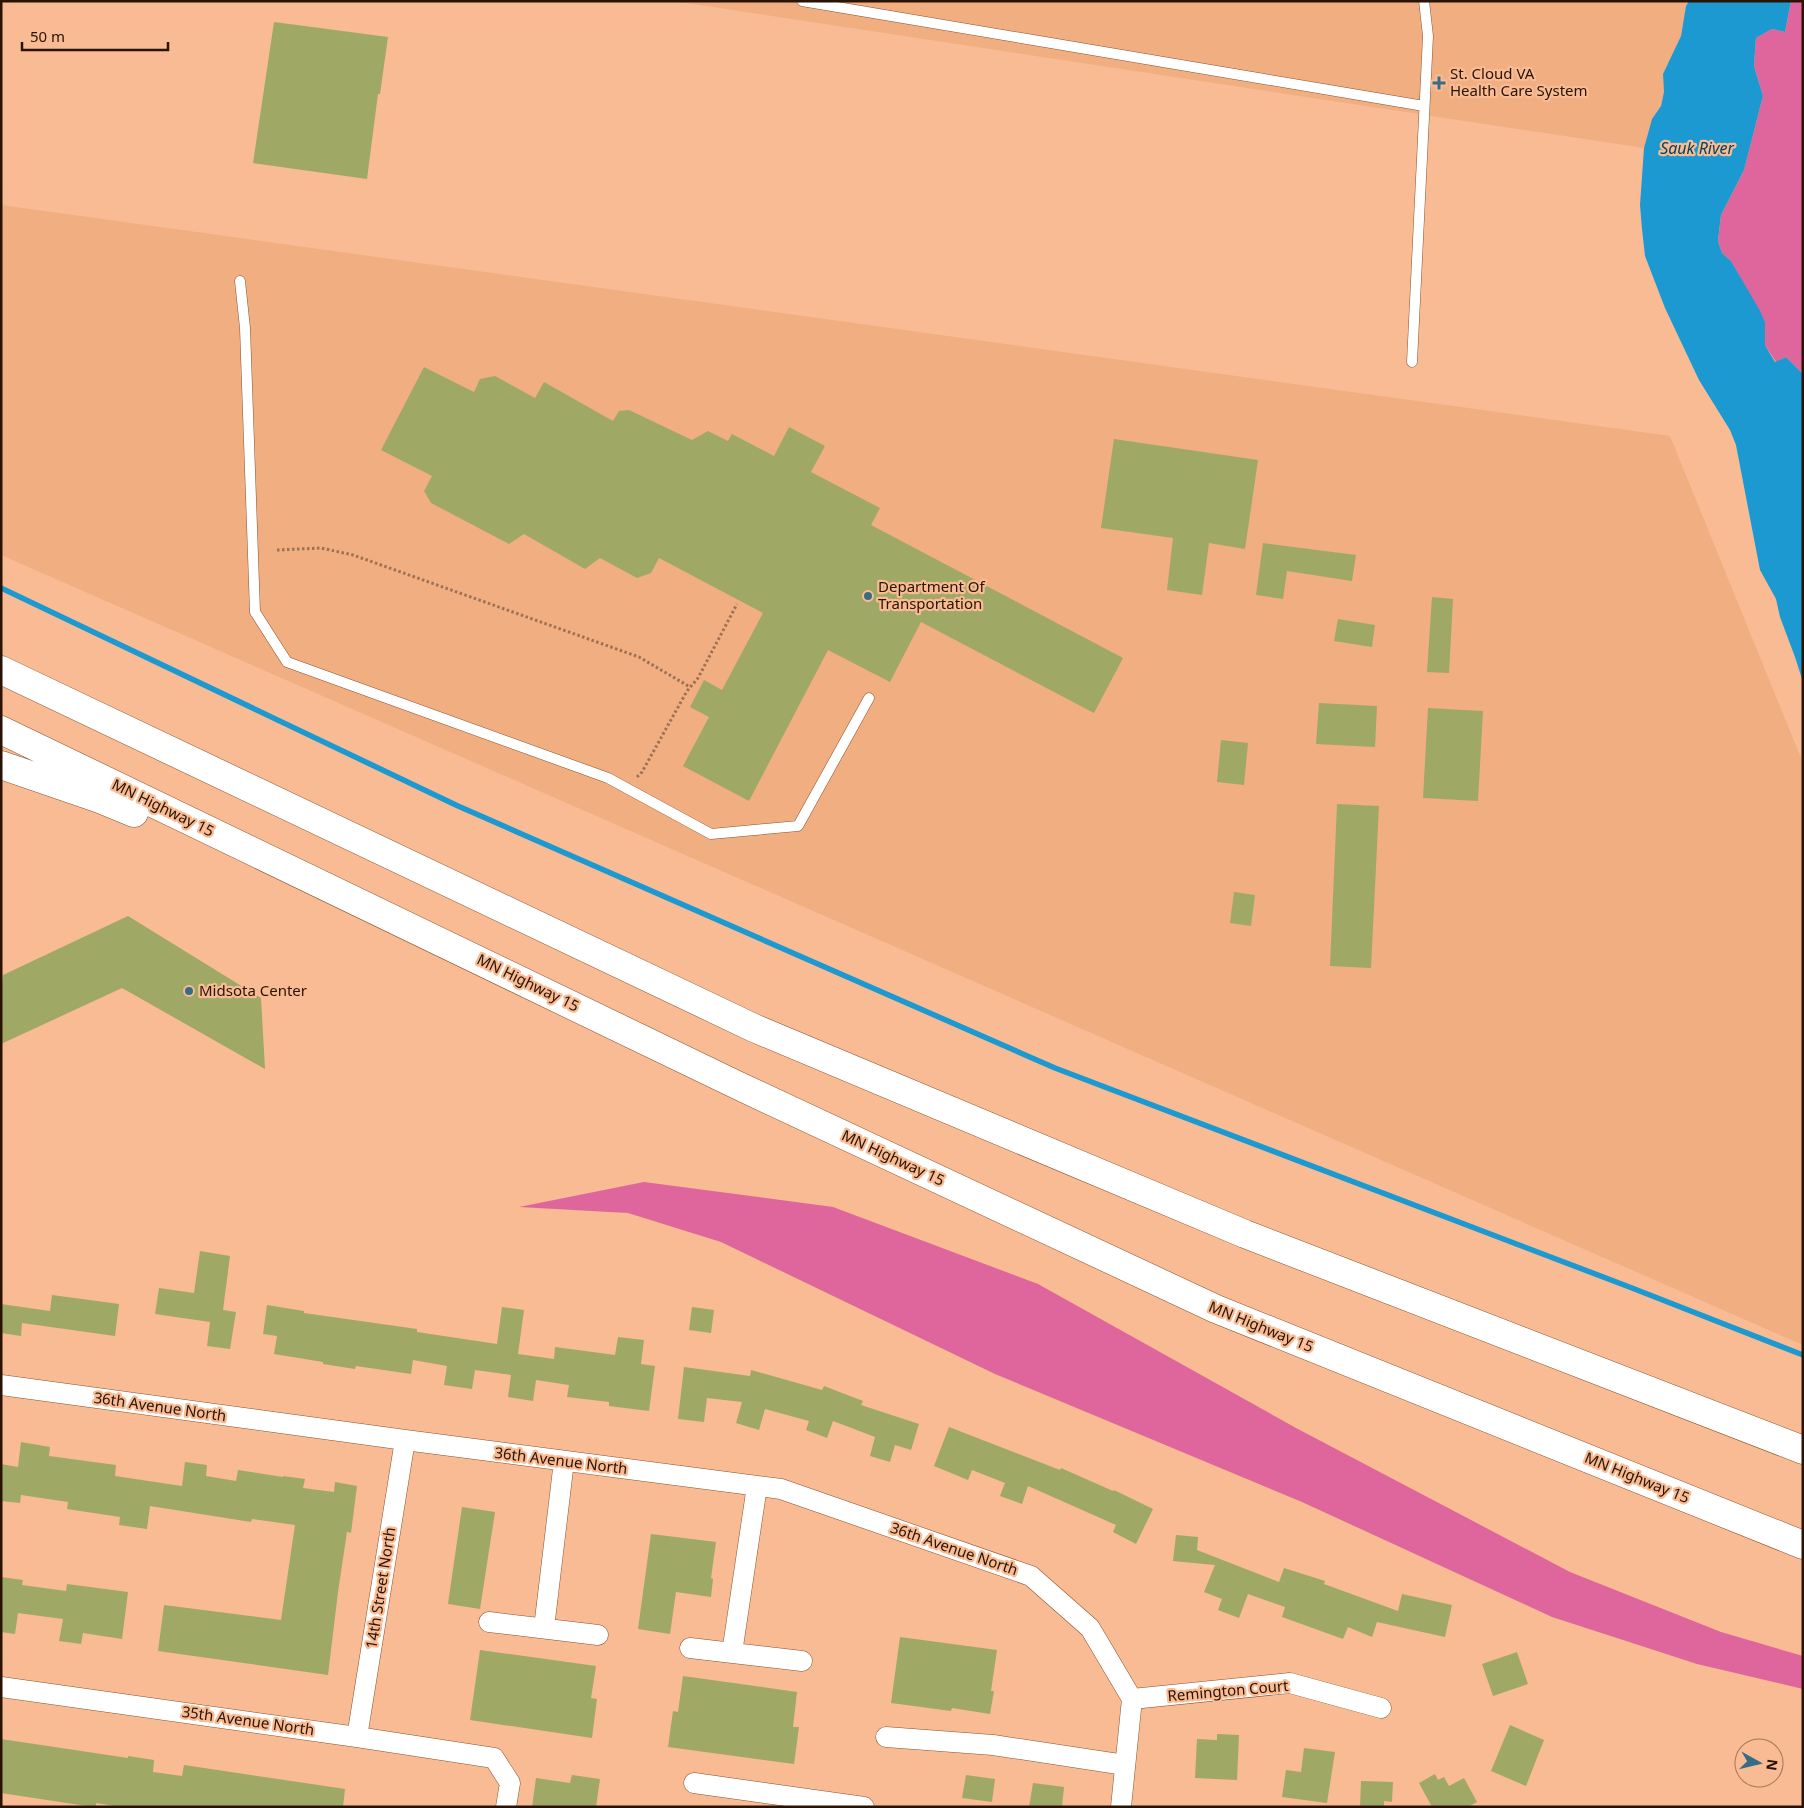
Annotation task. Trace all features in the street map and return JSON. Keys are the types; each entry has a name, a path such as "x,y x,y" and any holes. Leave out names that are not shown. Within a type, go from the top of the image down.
{"highway":[{"path":"1,670 754,1028 1245,1234 1803,1450"},
{"name":"MN Highway 15","path":"1,730 739,1086 1216,1309 1803,1545"},
{"path":"1,765 100,799 362,904"}],"street":[{"name":"36th Avenue North","path":"1,1385 781,1489 1031,1576 1090,1628 1132,1699"},
{"name":"14th Street North","path":"357,1737 405,1440"},
{"path":"544,1628 564,1461"},
{"path":"732,1653 757,1486"},
{"path":"489,1622 598,1635"},
{"path":"690,1648 802,1661"},
{"name":"Remington Court","path":"1132,1699 1290,1684 1381,1708"},
{"name":"35th Avenue North","path":"1,1687 494,1758 510,1783 506,1807"},
{"path":"1121,1807 1132,1699"},
{"path":"886,1737 994,1745 1125,1766"},
{"path":"694,1783 735,1798 864,1807"}],"lane":[{"path":"802,1 1424,106"},
{"path":"1412,362 1428,36 1424,1"},
{"path":"240,280 246,328 255,612 287,662 608,778 711,834 798,826 870,698"}],"path":[{"path":"277,550 321,548 353,555 639,657 690,688"},
{"path":"626,788 642,772 690,688 698,678 738,604"}],"shaded area":[{"name":"St. Cloud VA Health Care System","path":"673,1 1689,1 1686,6 1681,36 1663,74 1664,92 1661,106 1652,119 1644,148"},
{"path":"1791,1 1803,1 1803,374 1786,357 1776,362 1765,345 1765,322 1731,261 1722,253 1718,241 1721,215 1744,170 1763,96 1754,66 1756,38 1772,29 1785,32"},
{"path":"1,205 1670,436 1803,763 1803,1345 1,555"},
{"path":"644,1182 833,1207 1038,1284 1296,1428 1570,1572 1721,1632 1803,1656 1803,1689 1697,1664 1552,1617 1302,1502 995,1374 721,1242 628,1213 519,1207"}],"water":[{"name":"Sauk River","path":"1689,1 1791,1 1785,32 1772,29 1756,38 1754,66 1763,96 1744,170 1721,215 1718,241 1722,253 1731,261 1759,309 1765,322 1765,345 1775,362 1786,357 1803,374 1803,682 1780,617 1776,599 1760,570 1736,445 1730,430 1699,380 1665,308 1645,256 1640,205 1644,148 1652,119 1661,106 1664,92 1663,74 1681,36 1686,6"}],"building":[{"path":"274,22 388,37 380,94 378,94 367,179 253,163"},
{"name":"Department Of Transportation","path":"424,367 474,392 480,379 495,376 535,398 544,382 613,421 619,411 629,410 692,440 708,431 728,441 732,434 774,456 789,427 825,446 811,472 880,508 871,525 1123,658 1094,713 921,622 890,682 828,650 749,801 683,766 709,717 690,707 704,680 722,690 763,613 659,558 651,573 637,578 600,558 585,569 524,534 509,544 431,503 424,491 432,476 381,450"},
{"path":"1114,439 1258,460 1245,549 1209,543 1202,595 1167,590 1173,538 1101,528"},
{"path":"1263,543 1356,555 1352,581 1287,571 1283,599 1256,595"},
{"path":"1432,597 1453,599 1449,673 1427,672"},
{"path":"1338,619 1375,625 1372,647 1334,641"},
{"path":"1319,703 1377,706 1375,747 1316,744"},
{"path":"1428,708 1483,711 1478,801 1423,798"},
{"path":"1221,740 1248,743 1244,785 1217,782"},
{"path":"1337,804 1379,806 1371,968 1330,966"},
{"path":"1234,892 1255,895 1251,926 1230,923"},
{"name":"Midsota Center","path":"128,916 261,998 265,1069 122,988 1,1044 3,975"},
{"path":"200,1251 230,1256 223,1310 236,1312 230,1349 207,1346 210,1322 155,1314 159,1288 194,1293"},
{"path":"52,1295 119,1304 115,1336 22,1323 21,1336 1,1333 1,1304 50,1311"},
{"path":"267,1305 304,1311 304,1313 417,1329 417,1332 497,1344 502,1307 524,1310 518,1354 554,1359 555,1347 615,1355 618,1337 644,1340 641,1364 655,1366 649,1411 609,1406 609,1402 567,1397 569,1385 536,1380 533,1401 508,1397 511,1375 475,1370 472,1389 444,1385 447,1366 413,1360 411,1374 356,1366 355,1369 274,1354 277,1336 263,1334"},
{"path":"692,1307 714,1310 711,1333 689,1330"},
{"path":"684,1367 750,1376 751,1370 822,1390 824,1386 863,1401 861,1405 919,1424 911,1450 895,1445 890,1462 870,1456 875,1437 833,1421 827,1438 806,1430 809,1421 765,1409 759,1430 736,1423 742,1402 707,1398 704,1422 678,1419"},
{"path":"949,1427 1060,1470 1061,1468 1153,1509 1136,1544 1113,1532 1116,1525 1028,1486 1022,1504 1000,1496 1005,1483 972,1470 968,1480 934,1466"},
{"path":"21,1442 50,1447 49,1456 116,1465 115,1476 182,1486 185,1462 207,1465 206,1476 236,1481 238,1470 305,1479 303,1488 334,1492 335,1482 357,1486 351,1533 347,1532 328,1675 158,1651 164,1605 281,1620 295,1525 252,1519 251,1522 150,1506 147,1529 119,1525 120,1517 67,1509 68,1502 21,1495 20,1503 1,1501 1,1464 18,1467"},
{"path":"462,1507 495,1512 480,1609 448,1604"},
{"path":"651,1534 716,1542 711,1578 713,1579 711,1597 676,1592 670,1634 638,1629"},
{"path":"1176,1535 1198,1537 1197,1550 1279,1582 1284,1568 1325,1581 1324,1584 1398,1611 1402,1594 1452,1605 1445,1637 1377,1622 1372,1637 1348,1627 1343,1639 1282,1617 1285,1607 1248,1594 1239,1618 1218,1610 1222,1599 1204,1592 1215,1565 1173,1561"},
{"path":"1,1577 23,1580 22,1585 66,1591 67,1584 128,1592 122,1639 83,1633 81,1644 59,1641 63,1619 18,1613 15,1634 1,1632"},
{"path":"900,1637 997,1650 991,1691 994,1691 990,1714 952,1708 951,1711 891,1703"},
{"path":"480,1650 596,1666 591,1698 597,1699 592,1738 470,1720"},
{"path":"1517,1652 1528,1684 1493,1696 1482,1664"},
{"path":"683,1676 797,1692 793,1727 799,1727 794,1764 668,1747 673,1711 678,1712"},
{"path":"1510,1725 1544,1740 1526,1786 1491,1771"},
{"path":"1217,1734 1239,1735 1237,1780 1195,1778 1197,1739 1217,1740"},
{"path":"1,1739 128,1758 128,1756 154,1760 153,1772 182,1776 184,1765 345,1789 343,1807 121,1807 96,1803 96,1807 93,1807 1,1793"},
{"path":"1304,1748 1335,1752 1327,1803 1282,1797 1286,1770 1301,1772"},
{"path":"1435,1774 1438,1780 1444,1777 1449,1786 1464,1778 1477,1802 1468,1807 1432,1807 1419,1783"},
{"path":"572,1775 600,1779 596,1807 532,1807 536,1778 570,1783"},
{"path":"966,1775 995,1779 992,1802 962,1798"},
{"path":"1361,1781 1393,1782 1392,1802 1384,1801 1384,1807 1360,1807"},
{"path":"1033,1783 1064,1787 1062,1807 1029,1807"}],"waterway":[{"path":"1,588 458,806 1055,1068 1803,1355"}],"place":[{"name":"St. Cloud VA Health Care System","path":"1439,83"},
{"name":"Department Of Transportation","path":"868,596"},
{"name":"Midsota Center","path":"189,991"}]}
